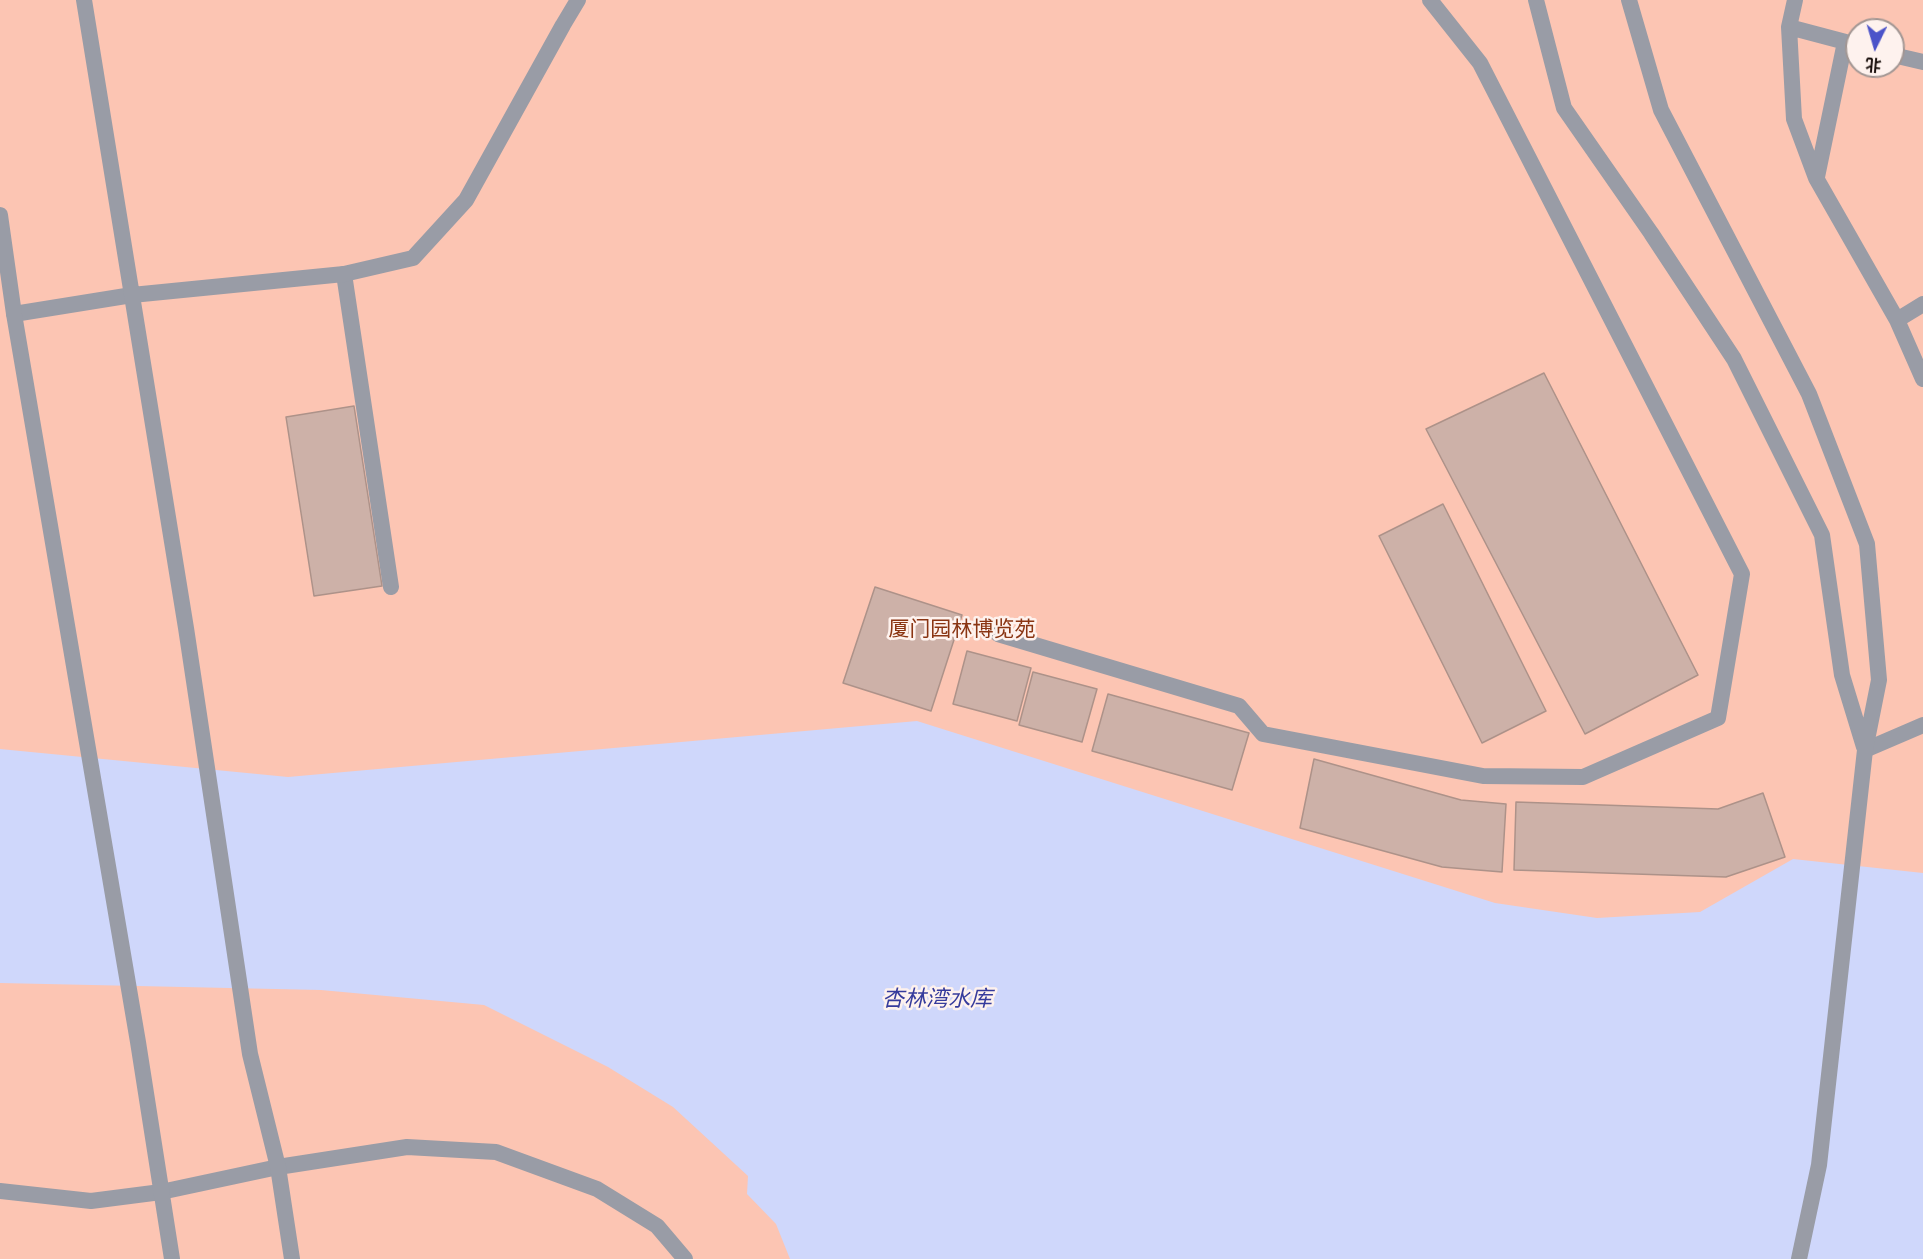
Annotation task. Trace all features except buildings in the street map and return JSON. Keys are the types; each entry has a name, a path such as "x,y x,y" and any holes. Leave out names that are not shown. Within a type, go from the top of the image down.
{"street":[{"path":"84,0 186,628 250,1054 278,1167 292,1259"},
{"path":"14,314 132,294 344,274 413,258 466,200 578,0"},
{"path":"998,634 1239,706 1263,734 1483,776 1583,777 1718,718 1742,574 1480,63 1430,0"},
{"path":"1536,0 1564,108 1651,233 1734,359 1822,535 1842,675 1865,750"},
{"path":"1629,0 1661,110 1809,394 1867,544 1879,680 1865,750 1819,1166 1799,1259"},
{"path":"1795,0 1789,27 1794,119 1816,178 1897,320 1923,379"},
{"path":"1789,27 1845,42"},
{"path":"1905,58 1923,62"},
{"path":"1816,178 1845,67"},
{"path":"0,215 14,314 138,1042 172,1259"},
{"path":"344,274 391,587"},
{"path":"1897,320 1923,304"},
{"path":"1865,750 1923,725"},
{"path":"0,1191 91,1201 161,1192 278,1167 406,1147 496,1152 597,1189 657,1226 685,1259"}],"green space":[{"name":"厦门园林博览苑","path":"0,0 1923,0 1923,1259 0,1259"}],"water":[{"name":"杏林湾水库","path":"917,721 1495,903 1597,918 1700,912 1793,859 1923,873 1923,1259 790,1259 776,1224 747,1194 748,1176 673,1107 608,1067 484,1005 321,990 0,983 0,749 288,777"}]}
